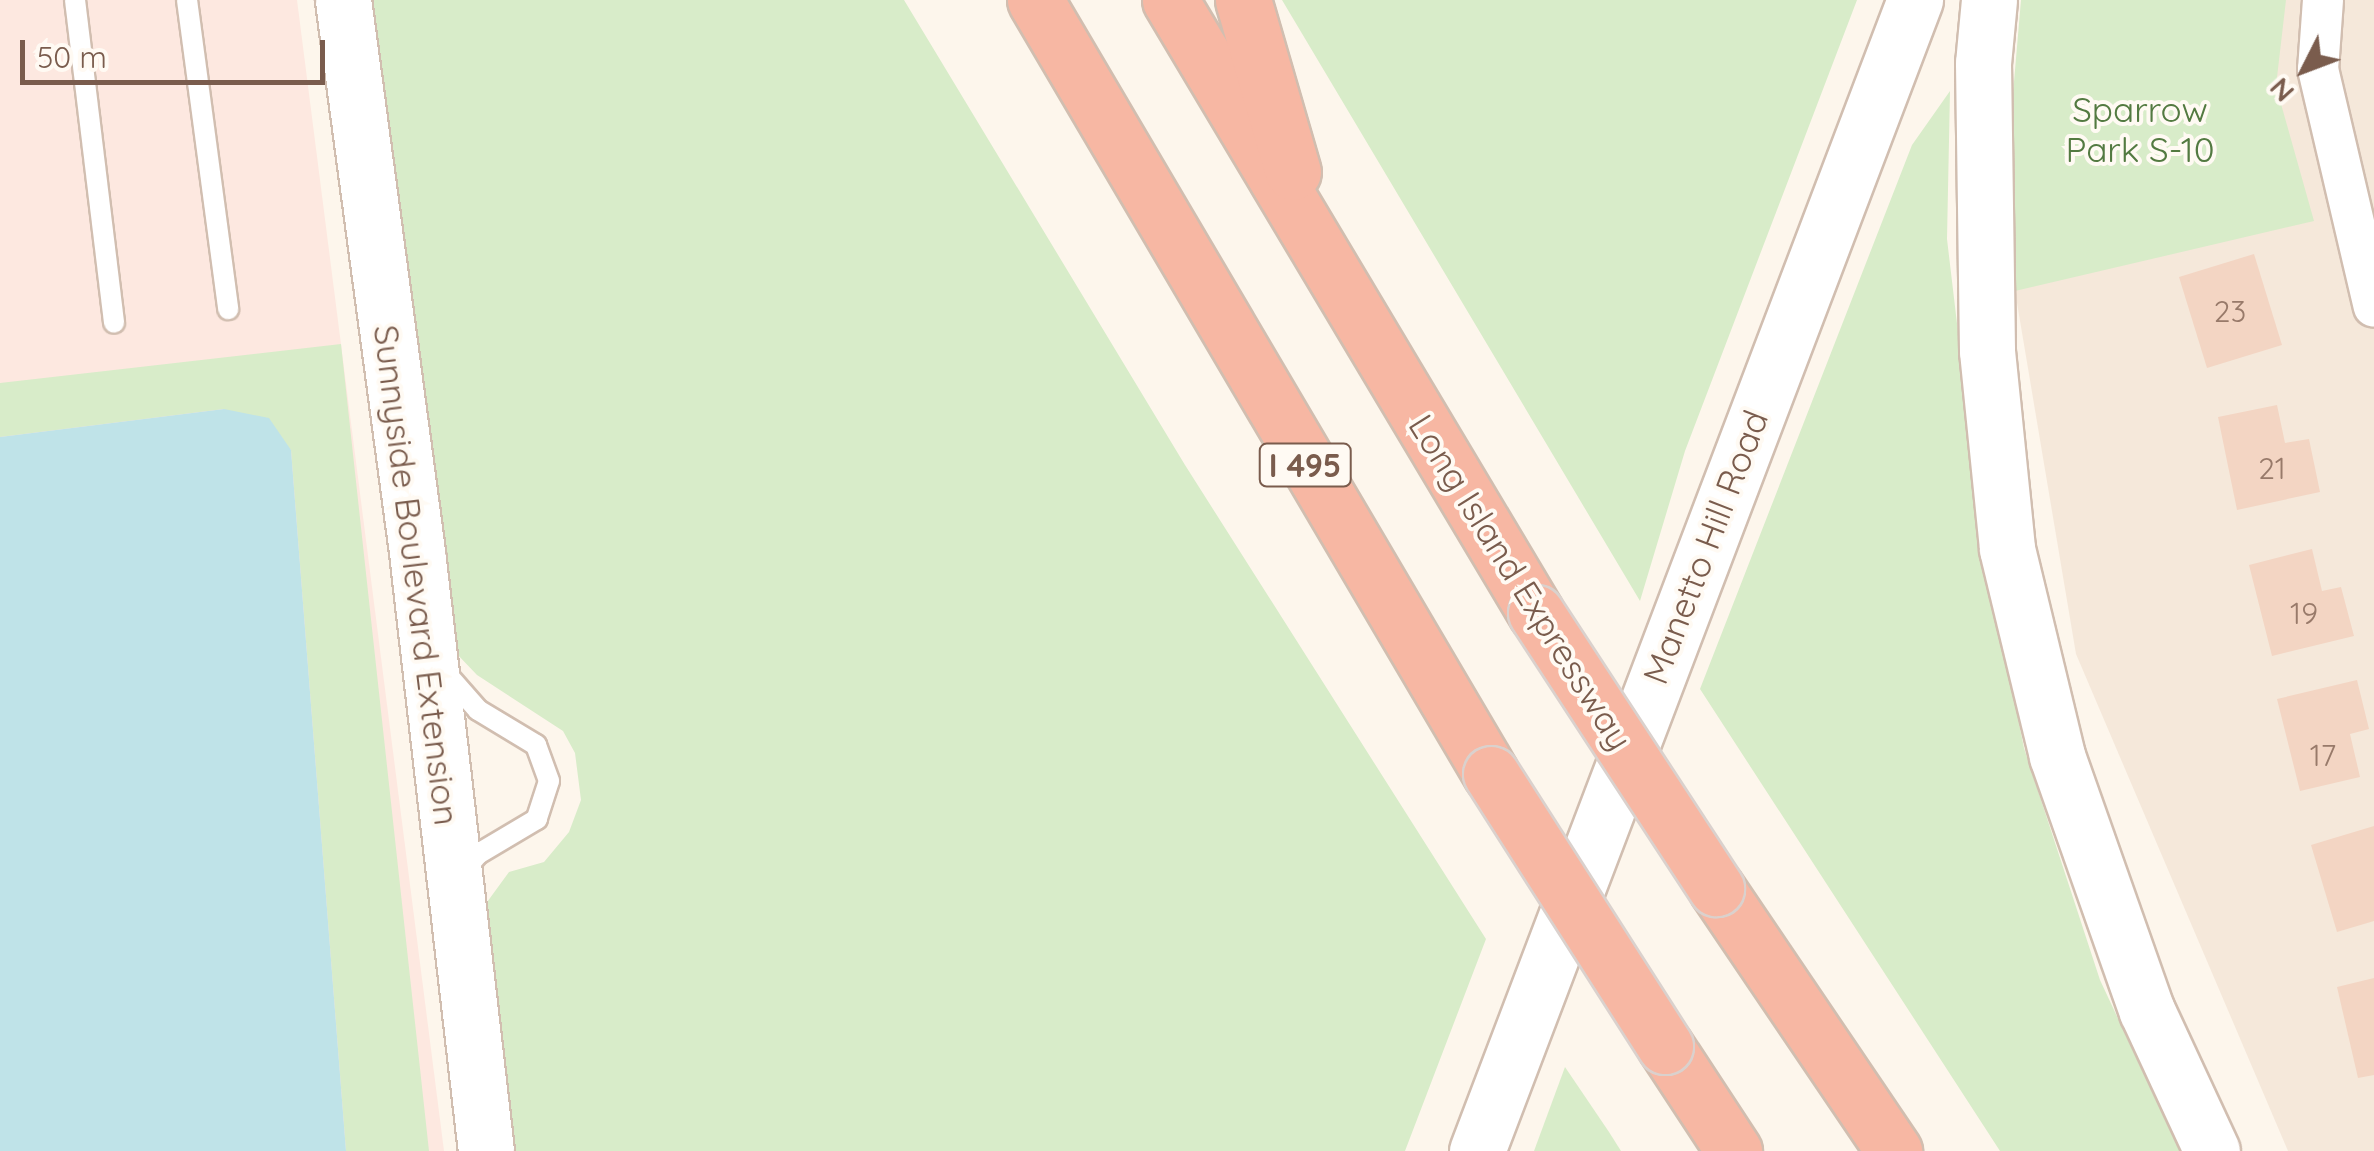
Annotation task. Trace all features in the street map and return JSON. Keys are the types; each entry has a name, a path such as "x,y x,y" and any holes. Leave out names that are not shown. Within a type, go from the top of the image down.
{"highway":[{"name":"I 495","path":"1034,0 1491,774 1734,1151"},
{"name":"Long Island Expressway","path":"1170,0 1316,251 1536,613 1894,1151"},
{"path":"1243,0 1316,251"}],"main road":[{"name":"Sunnyside Boulevard Extension","path":"343,0 430,654 486,1151"},
{"name":"Manetto Hill Road","path":"1477,1151 1915,0"},
{"path":"1989,0 1983,63 1987,351 2007,549 2056,756 2148,1011 2212,1151"}],"street":[{"path":"2324,0 2318,68 2374,307"}],"lane":[{"path":"75,0 114,323"},
{"path":"187,0 228,309"},
{"path":"430,654 478,710 536,745 548,780 537,818 478,854 455,880"}],"shaded area":[{"path":"0,0 297,0 444,1151 0,1151"},
{"path":"2021,0 2374,0 2374,1151 2288,1151 2076,654 2015,291"}],"green space":[{"path":"370,0 904,0 1185,465 1486,939 1405,1151 513,1151 482,909 509,872 544,862 569,832 581,800 575,753 563,731 477,675 456,653 448,625"},
{"path":"1282,0 1857,0 1685,451 1640,601"},
{"name":"Sparrow Park S-10","path":"2021,0 2286,0 2276,86 2314,221 2015,291 2009,140"},
{"path":"1950,91 1947,239 1983,543 2024,748 2100,980 2180,1151 2000,1151 1700,689 1912,145"},
{"path":"341,344 429,1151 346,1151 291,450 224,409 0,437 0,383"},
{"path":"1565,1067 1609,1132 1621,1151 1534,1151"}],"water":[{"path":"224,409 269,418 291,450 346,1151 0,1151 0,437"}],"building":[{"path":"2254,254 2282,345 2207,368 2179,277"},
{"path":"2277,405 2285,443 2309,439 2320,492 2237,510 2218,417"},
{"path":"2312,549 2322,591 2341,587 2354,636 2272,656 2249,565"},
{"path":"2357,680 2369,729 2350,734 2360,777 2300,791 2277,699"},
{"path":"2374,826 2374,921 2337,932 2311,845"},
{"path":"2374,978 2374,1075 2358,1078 2337,987"}]}
